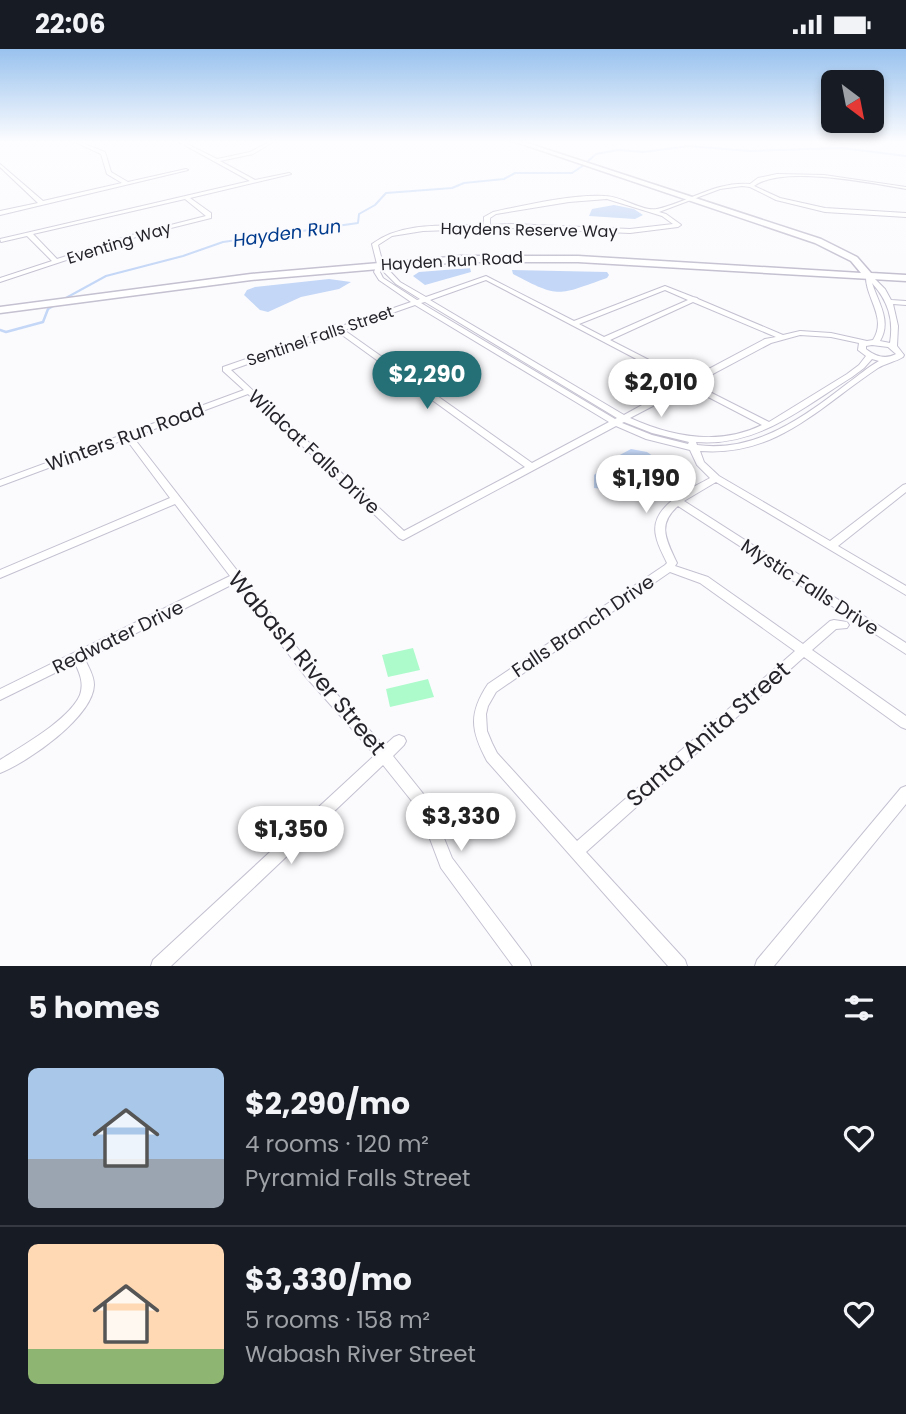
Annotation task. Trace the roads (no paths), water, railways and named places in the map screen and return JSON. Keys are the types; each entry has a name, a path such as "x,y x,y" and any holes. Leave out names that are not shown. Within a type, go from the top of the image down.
{"main road":[{"path":"649,185 836,248 853,259 868,275"},
{"name":"Hayden Run Road","path":"0,310 251,277 461,259 551,258 906,278"}],"street":[{"path":"22,185 43,204"},
{"path":"0,213 125,185"},
{"path":"1,240 244,185"},
{"path":"487,227 486,220 490,215 569,199 607,197 654,212 726,186 751,186 769,196 825,210 906,215"},
{"name":"Eventing Way","path":"0,280 137,235 209,217 209,213 187,198"},
{"name":"Haydens Reserve Way","path":"380,264 375,244 390,235 423,229 487,227 629,231 678,225 654,212"},
{"path":"29,234 56,262"},
{"path":"380,264 377,272 381,279 649,439 737,446 769,438 889,360"},
{"path":"868,275 890,302 896,316 893,347"},
{"path":"868,275 881,315 882,327 876,342"},
{"name":"Sentinel Falls Street","path":"226,369 486,278 576,323"},
{"path":"576,323 664,288 780,337"},
{"path":"605,339 695,299"},
{"path":"890,302 906,303"},
{"path":"576,323 768,425"},
{"path":"338,329 532,468 780,337 800,333 820,334 864,345 876,342 893,347 904,359"},
{"path":"864,345 870,356 889,360 904,359"},
{"path":"692,444 743,436 768,425 856,371 870,356"},
{"name":"Wildcat Falls Drive","path":"226,369 403,535 532,468"},
{"name":"Winters Run Road","path":"0,483 249,391"},
{"name":"Wabash River Street","path":"127,436 309,672 384,755 424,806 446,863 523,966"},
{"path":"692,444 700,463 716,478 906,591"},
{"name":"Falls Branch Drive","path":"577,850 492,757 481,739 478,716 484,699 492,688 669,568 671,563 660,533 660,520 667,510 716,478"},
{"path":"831,547 906,487"},
{"path":"0,574 175,499"},
{"name":"Mystic Falls Drive","path":"679,502 906,649"},
{"path":"669,568 704,580 906,723"},
{"name":"Redwater Drive","path":"0,695 236,578"},
{"name":"Santa Anita Street","path":"577,850 834,624 843,625"},
{"path":"0,768 75,713 85,698 89,684 78,657"},
{"path":"159,966 399,741"},
{"path":"763,966 906,793"},
{"path":"577,850 679,966"}],"water":[{"path":"614,205 634,209 643,215 635,219 589,216 592,209"},
{"path":"470,268 471,272 425,285 413,276 419,272"},
{"path":"512,270 607,272 609,275 578,288 559,292 541,288 513,274"},
{"path":"329,279 351,282 339,289 301,297 268,312 260,310 244,295 247,290 255,287"},
{"path":"631,449 647,452 663,463 666,474 612,490 594,488 594,475"}],"waterway":[{"name":"Hayden Run","path":"64,299 106,276 183,256 223,242 358,223 359,214 375,205 386,193 452,188 460,185"},
{"name":"Hayden Run","path":"0,330 6,332 43,322 48,309 53,306"}]}
